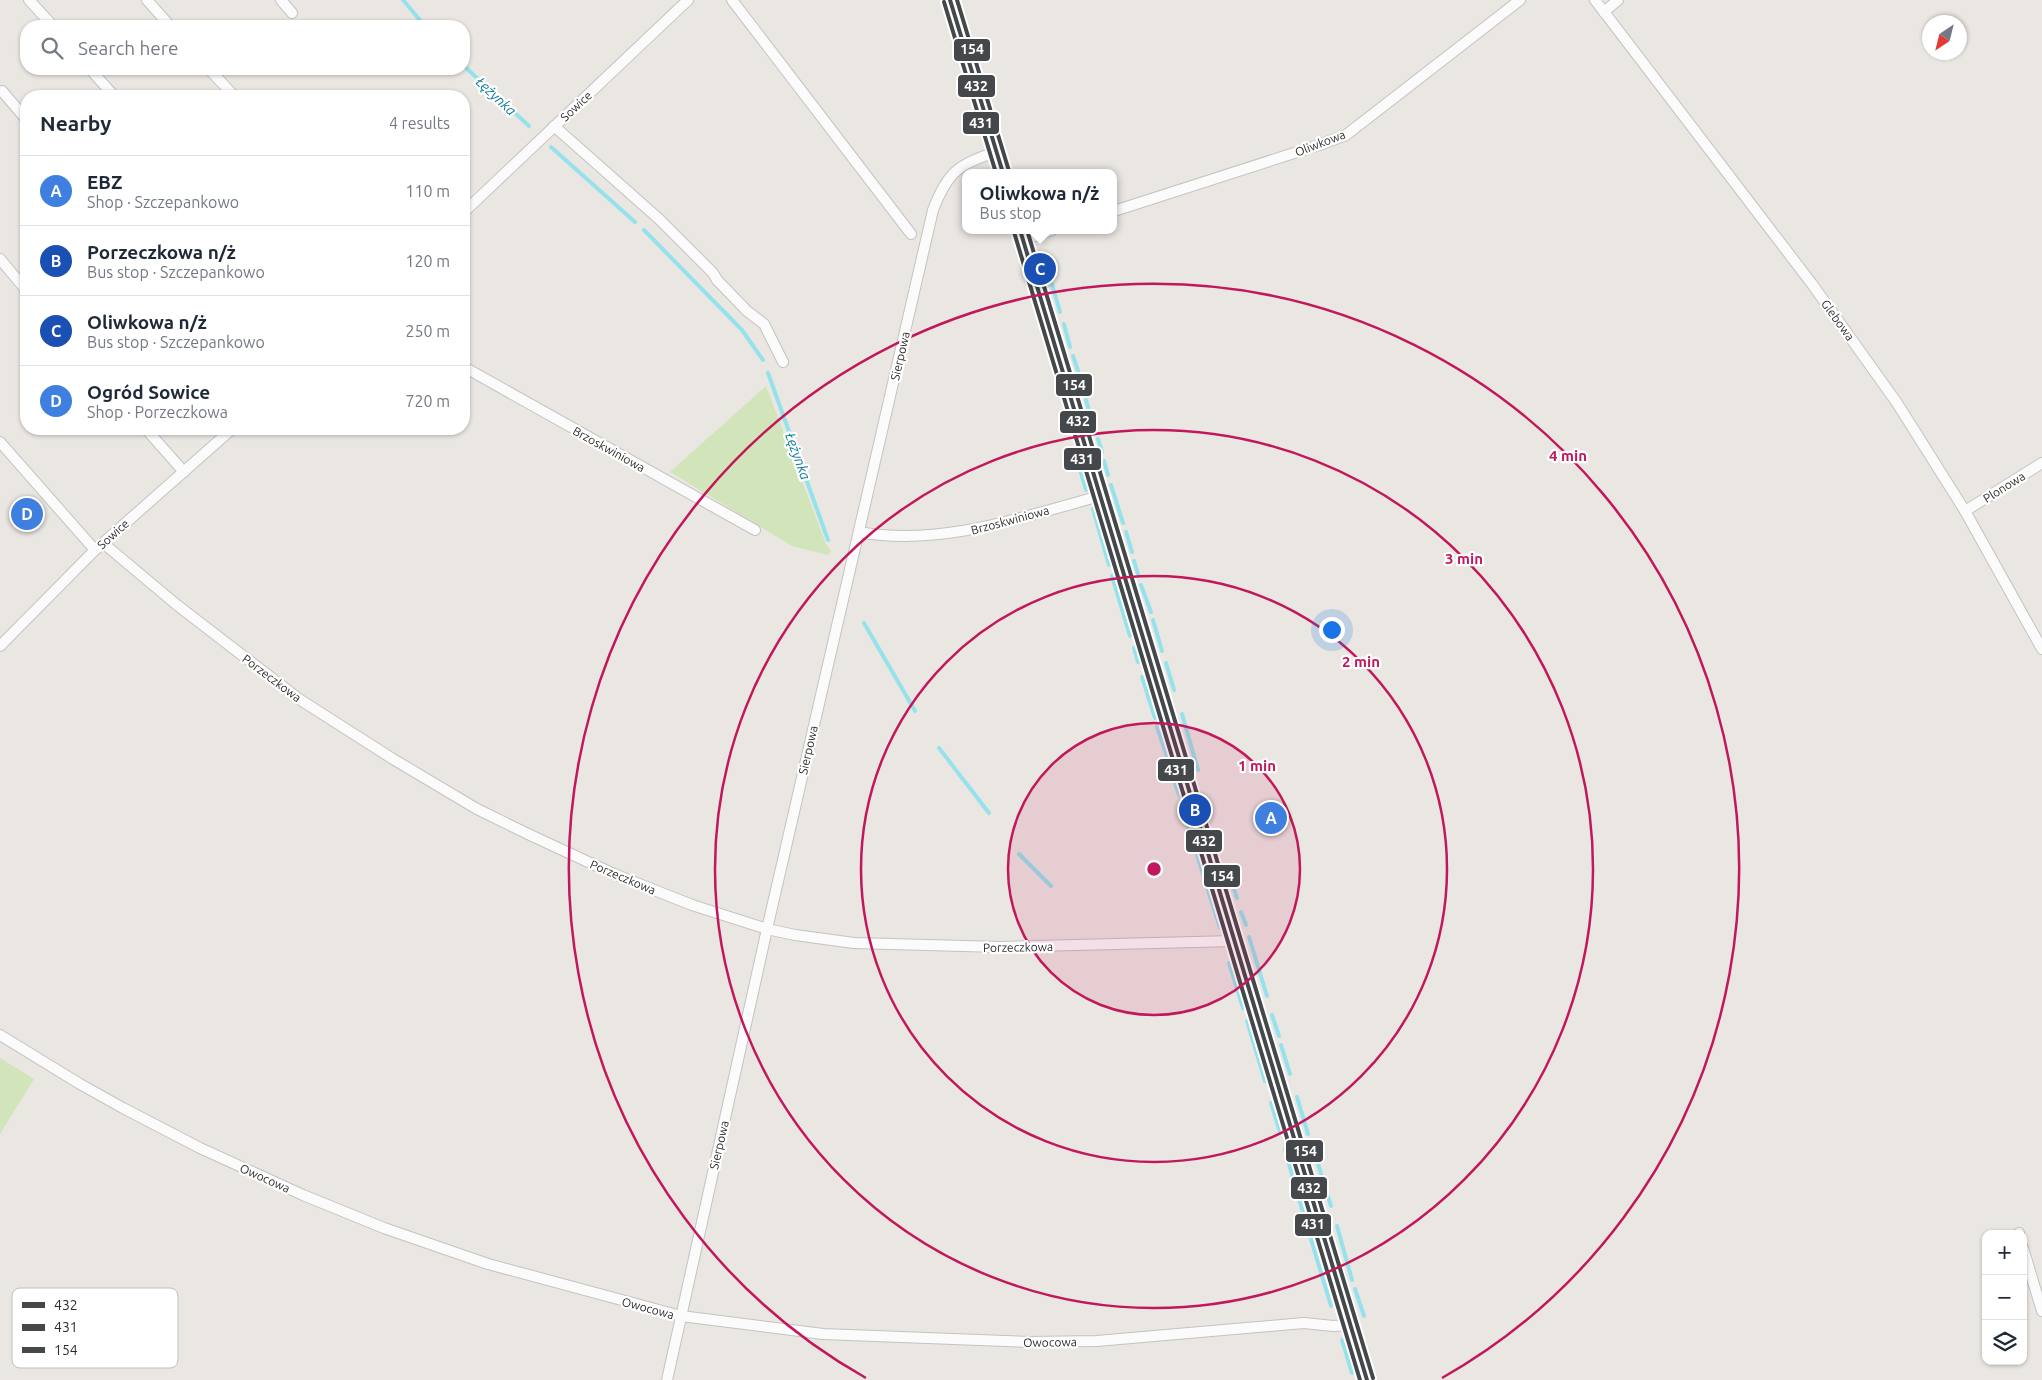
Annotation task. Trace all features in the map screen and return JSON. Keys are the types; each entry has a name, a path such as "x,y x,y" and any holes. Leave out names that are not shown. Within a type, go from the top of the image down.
{"street":[{"path":"30,0 47,20"},
{"path":"147,0 165,20"},
{"path":"281,0 292,13"},
{"name":"Sowice","path":"470,206 688,0"},
{"path":"732,0 911,234"},
{"path":"950,0 1001,169"},
{"name":"Oliwkowa","path":"1117,210 1319,146 1346,135 1520,0"},
{"name":"Glebowa","path":"1595,0 1812,284 1869,362 1965,510 2042,649"},
{"path":"1604,12 1618,0"},
{"path":"95,75 109,90"},
{"path":"215,75 228,90"},
{"path":"2,91 20,112"},
{"path":"554,126 659,219 713,273 717,280 747,311 764,324 783,362"},
{"name":"Sierpowa","path":"667,1380 767,929 933,210 940,191 957,170 970,161 996,152"},
{"path":"1022,235 1367,1380"},
{"path":"0,260 20,283"},
{"name":"Brzoskwiniowa","path":"470,370 755,530"},
{"path":"151,435 184,472"},
{"name":"Sowice","path":"0,646 99,547 225,435"},
{"name":"Porzeczkowa","path":"0,442 99,547 299,699 393,760 477,809 563,851 638,884 692,905 767,929 824,940 925,946 1009,947 1234,941"},
{"name":"Plonowa","path":"1965,510 2042,463"},
{"name":"Brzoskwiniowa","path":"859,532 888,535 949,534 978,529 1100,496"},
{"name":"Owocowa","path":"0,1035 113,1102 200,1148 303,1195 384,1228 488,1264 681,1316 823,1334 1030,1342 1097,1341 1304,1323 1333,1326 1351,1324"},
{"path":"2027,1261 2042,1311"}],"green space":[{"path":"766,386 826,544 831,551 828,555 792,546 670,472"},
{"path":"0,1058 34,1079 0,1134"}],"waterway":[{"name":"Łężynka","path":"403,0 420,20"},
{"name":"Łężynka","path":"470,72 529,126"},
{"name":"Łężynka","path":"551,147 635,222"},
{"name":"Łężynka","path":"644,230 742,330 763,360"},
{"path":"1052,284 1060,312"},
{"path":"1064,324 1070,347"},
{"path":"1073,356 1084,389"},
{"name":"Łężynka","path":"768,373 828,540"},
{"path":"1086,400 1095,431"},
{"path":"1098,439 1102,452"},
{"path":"1104,461 1108,475"},
{"path":"1079,466 1086,490"},
{"path":"1111,485 1123,523"},
{"path":"1093,509 1109,565"},
{"path":"1126,532 1132,552"},
{"path":"1134,561 1138,574"},
{"path":"1112,576 1130,636"},
{"path":"1141,585 1151,612"},
{"path":"1153,620 1162,651"},
{"name":"Łężynka","path":"864,623 915,711"},
{"path":"1134,648 1138,662"},
{"path":"1166,663 1174,690"},
{"path":"1142,677 1155,718"},
{"path":"1182,714 1198,770"},
{"path":"1157,727 1169,762"},
{"name":"Łężynka","path":"939,748 989,813"},
{"path":"1172,774 1179,795"},
{"path":"1182,806 1194,843"},
{"name":"Łężynka","path":"1019,854 1051,886"},
{"path":"1197,855 1220,928"},
{"path":"1230,877 1237,898"},
{"path":"1241,912 1246,925"},
{"path":"1249,937 1267,996"},
{"path":"1229,963 1243,1008"},
{"path":"1272,1015 1279,1036"},
{"path":"1247,1021 1265,1081"},
{"path":"1281,1045 1290,1074"},
{"path":"1297,1097 1308,1134"},
{"path":"1271,1103 1280,1132"},
{"path":"1285,1149 1294,1182"},
{"path":"1314,1151 1331,1206"},
{"path":"1299,1199 1331,1306"},
{"path":"1337,1226 1352,1280"},
{"path":"1355,1289 1364,1316"},
{"path":"1342,1340 1352,1373"}],"transit line":[{"name":"432","path":"950,0 1002,169"},
{"name":"154","path":"957,0 1008,169"},
{"name":"431","path":"944,2 995,169"},
{"name":"431","path":"1015,234 1360,1380"},
{"name":"432","path":"1021,234 1367,1380"},
{"name":"154","path":"1028,234 1373,1378"}],"place":[{"name":"Oliwkowa n/ż","path":"1040,269"},
{"name":"Ogród Sowice","path":"27,514"},
{"name":"Porzeczkowa n/ż","path":"1195,810"},
{"name":"EBZ","path":"1271,818"}]}
